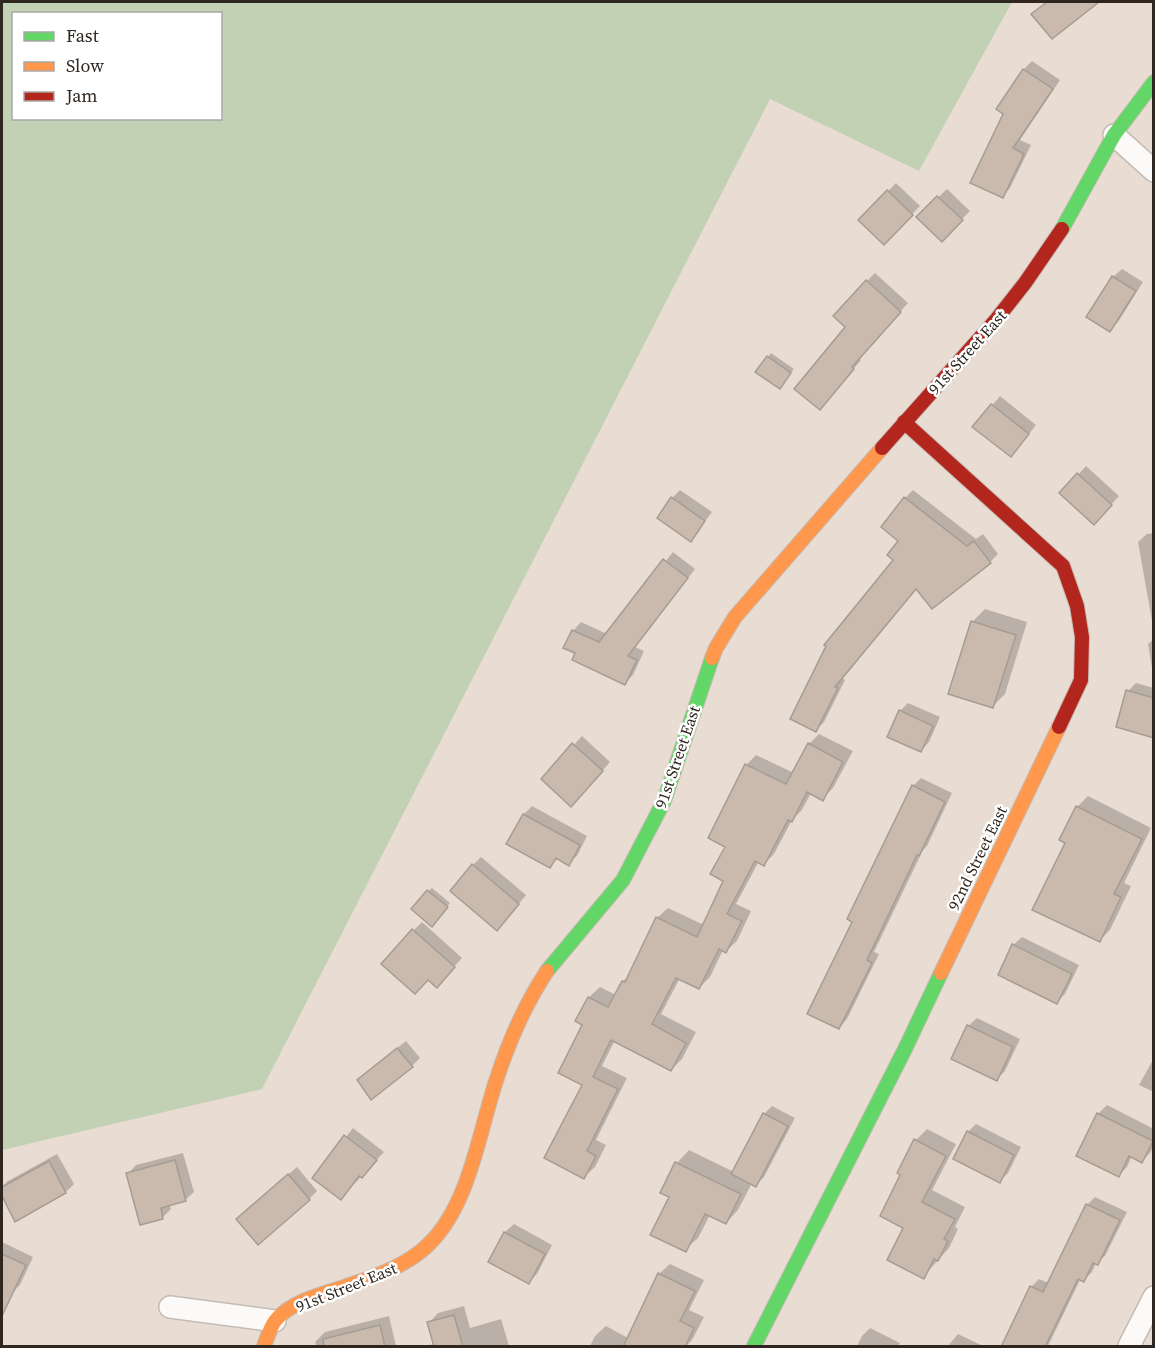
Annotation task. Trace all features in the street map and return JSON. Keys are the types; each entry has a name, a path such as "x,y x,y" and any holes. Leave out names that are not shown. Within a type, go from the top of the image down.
{"street":[{"name":"91st Street East","path":"274,1322 291,1308 317,1296 401,1265 428,1245 446,1224 460,1199 497,1077 514,1034 536,988 554,962 623,880 634,860 664,801 716,648 735,617 1025,284 1055,241 1114,135 1154,82"},
{"path":"1114,135 1154,171"},
{"name":"92nd Street East","path":"754,1347 905,1049 1081,680 1082,637 1079,616 1063,566 904,422"},
{"path":"1129,1347 1154,1297"},
{"path":"170,1307 274,1322 264,1347"}],"green space":[{"path":"2,2 1012,2 919,171 770,99 262,1089 2,1150"}],"building":[{"path":"1047,2 1099,2 1052,39 1031,14"},
{"path":"1023,69 1053,89 1013,148 1024,154 1003,198 970,183 1003,114 996,109"},
{"path":"887,190 913,215 884,245 858,220"},
{"path":"937,196 963,220 942,242 916,217"},
{"path":"1112,276 1136,291 1110,332 1086,317"},
{"path":"866,280 901,312 852,367 854,369 820,410 794,389 845,327 833,316"},
{"path":"767,356 791,373 780,389 755,372"},
{"path":"991,404 1029,434 1011,457 972,427"},
{"path":"1077,473 1112,505 1094,525 1059,493"},
{"path":"671,497 705,521 691,542 657,518"},
{"path":"904,497 967,546 974,541 991,563 932,609 916,589 835,687 838,688 816,732 790,719 826,646 824,645 893,560 887,555 898,541 881,527"},
{"path":"663,559 688,578 628,656 637,660 625,685 572,660 575,653 563,648 572,630 599,642"},
{"path":"971,621 1016,635 993,708 948,694"},
{"path":"1126,690 1154,698 1154,738 1116,727"},
{"path":"899,710 933,726 921,752 887,737"},
{"path":"572,743 603,771 571,807 541,779"},
{"path":"808,743 843,762 823,801 807,792 792,822 788,820 764,866 755,861 727,914 742,921 726,953 719,949 699,989 676,978 652,1024 686,1043 671,1071 611,1040 593,1077 618,1089 587,1151 596,1156 584,1179 544,1158 582,1085 558,1073 582,1025 575,1021 588,997 608,1007 622,981 625,982 656,917 697,937 723,881 710,874 725,847 708,838 745,764 786,784"},
{"path":"912,785 945,802 867,960 872,963 839,1029 807,1014 852,922 847,919"},
{"path":"1076,806 1142,839 1114,894 1121,897 1100,942 1032,910 1065,843 1059,840"},
{"path":"523,814 580,845 569,866 556,858 550,868 506,844"},
{"path":"472,864 519,904 497,931 450,891"},
{"path":"427,890 448,907 432,927 411,909"},
{"path":"412,929 455,967 437,988 428,980 415,994 381,964"},
{"path":"1012,944 1072,974 1057,1004 998,975"},
{"path":"967,1025 1013,1047 997,1081 951,1059"},
{"path":"397,1048 413,1067 371,1100 357,1080"},
{"path":"763,1113 788,1126 756,1187 731,1174"},
{"path":"1097,1113 1153,1141 1142,1163 1129,1156 1119,1177 1076,1156"},
{"path":"967,1131 1014,1155 1000,1183 953,1159"},
{"path":"344,1135 377,1160 362,1178 359,1176 341,1200 312,1178"},
{"path":"914,1139 946,1156 922,1202 955,1219 944,1239 948,1241 938,1261 934,1259 924,1279 887,1260 903,1228 880,1216 900,1175 897,1173"},
{"path":"175,1160 186,1201 161,1208 163,1219 140,1225 126,1173"},
{"path":"49,1161 66,1193 15,1222 2,1196 2,1187"},
{"path":"675,1162 741,1194 726,1224 705,1214 686,1252 650,1235 669,1197 660,1193"},
{"path":"288,1174 310,1200 258,1245 236,1219"},
{"path":"1086,1204 1120,1220 1098,1265 1093,1263 1084,1282 1078,1279 1045,1347 1001,1347 1030,1286 1043,1292"},
{"path":"504,1232 545,1254 529,1284 488,1262"},
{"path":"2,1254 26,1265 2,1316"},
{"path":"658,1273 695,1291 680,1321 694,1328 685,1347 623,1347"},
{"path":"454,1315 463,1347 434,1347 427,1322"},
{"path":"380,1325 385,1347 324,1347 323,1339"}],"traffic: fast":[{"path":"1062,229 1114,135 1154,82"},
{"path":"547,971 623,880 664,801 712,658"},
{"path":"754,1346 905,1049 941,973"}],"traffic: slow":[{"path":"712,658 735,617 882,448"},
{"path":"941,973 1059,727"},
{"path":"264,1346 270,1330 281,1314 307,1300 400,1265 420,1252 443,1228 464,1188 472,1166 507,1050 525,1009 547,971"}],"traffic: jam":[{"path":"882,448 995,321 1025,283 1062,229"},
{"path":"904,422 1063,566 1077,606 1082,637 1081,680 1059,727"}]}
